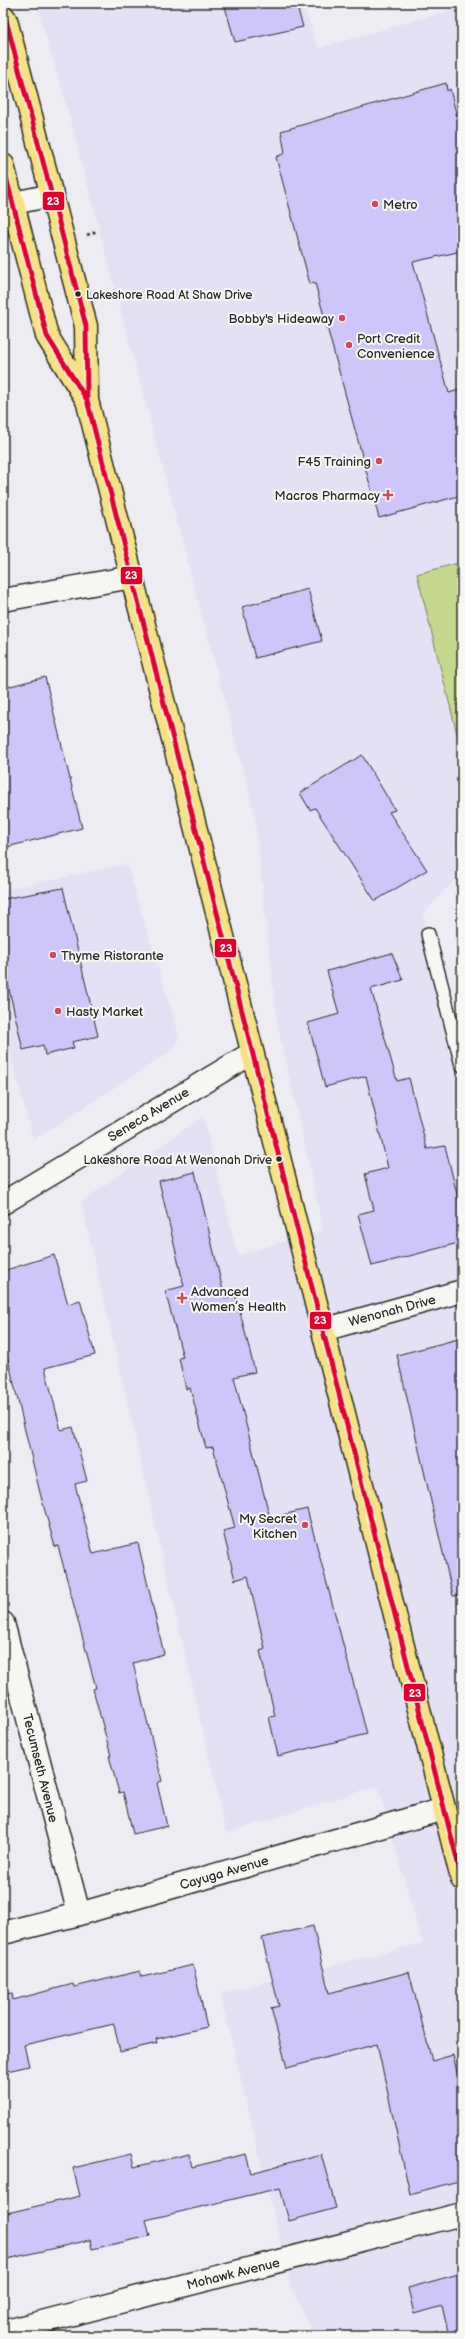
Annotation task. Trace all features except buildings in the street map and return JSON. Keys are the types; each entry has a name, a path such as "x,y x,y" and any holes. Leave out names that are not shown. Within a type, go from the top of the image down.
{"main road":[{"path":"3,16 27,95 86,326 87,400 462,1879"},
{"path":"3,165 8,204 47,336 87,400"}],"street":[{"path":"8,204 53,195"},
{"path":"3,600 132,577"},
{"name":"Seneca Avenue","path":"3,1203 252,1053"},
{"name":"Wenonah Drive","path":"323,1330 462,1292"},
{"name":"Tecumseth Avenue","path":"3,1623 79,1914"},
{"name":"Cayuga Avenue","path":"3,1933 79,1914 444,1809"},
{"name":"Mohawk Avenue","path":"3,2332 462,2214"}],"lane":[{"path":"428,934 462,1065"}],"shaded area":[{"path":"36,3 303,3 318,48 454,9 462,37 462,873 423,914 462,1045 462,2336 315,2336 292,2291 220,1993 422,1943 378,1786 226,1833 81,1202 203,1116 238,1255 323,1230 277,1022 254,812 68,112"},
{"path":"127,864 179,1035 176,1048 33,1140 3,1025 3,890"}],"green space":[{"path":"462,562 462,754 417,574"}],"transit line":[{"name":"23","path":"3,16 6,20 86,326 87,400 462,1879"},
{"name":"23","path":"3,165 47,336 87,400"}],"place":[{"name":"Metro","path":"375,204"},
{"name":"Lakeshore Road At Shaw Drive","path":"78,294"},
{"name":"Bobby's Hideaway","path":"342,318"},
{"name":"Port Credit Convenience","path":"349,345"},
{"name":"F45 Training","path":"379,461"},
{"name":"Macros Pharmacy","path":"388,495"},
{"name":"Thyme Ristorante","path":"53,955"},
{"name":"Hasty Market","path":"58,1011"},
{"name":"Lakeshore Road At Wenonah Drive","path":"279,1159"},
{"name":"Advanced Women’s Health","path":"182,1298"},
{"name":"My Secret Kitchen","path":"305,1525"}]}
